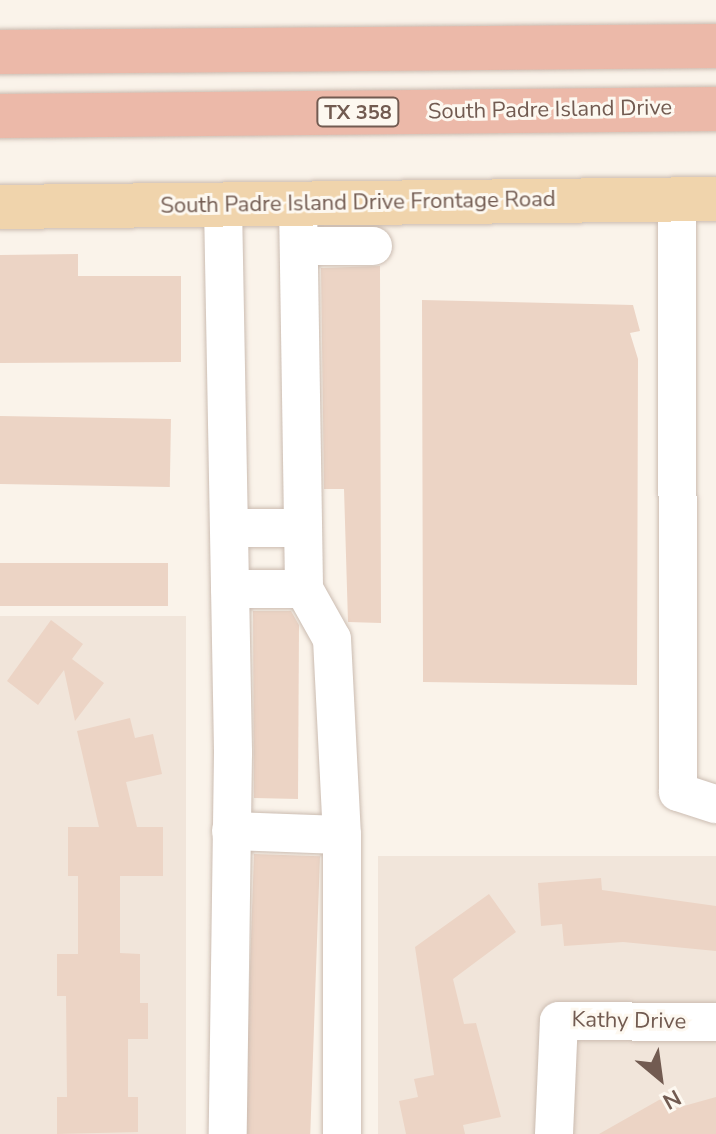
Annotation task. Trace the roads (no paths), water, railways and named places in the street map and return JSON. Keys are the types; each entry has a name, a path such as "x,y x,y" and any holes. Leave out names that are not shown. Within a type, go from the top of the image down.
{"highway":[{"path":"0,52 716,46"},
{"name":"South Padre Island Drive","path":"0,116 716,109"}],"main road":[{"name":"South Padre Island Drive Frontage Road","path":"0,207 223,205 298,225 697,199"}],"street":[{"path":"697,199 678,792 716,804"},
{"path":"223,205 230,589 228,1134"},
{"path":"342,1134 342,835 332,639 304,589 298,225 373,246"},
{"path":"229,528 303,528"},
{"path":"230,589 304,589"},
{"path":"231,831 342,835"},
{"name":"Kathy Drive","path":"554,1134 559,1021 716,1022"}]}
